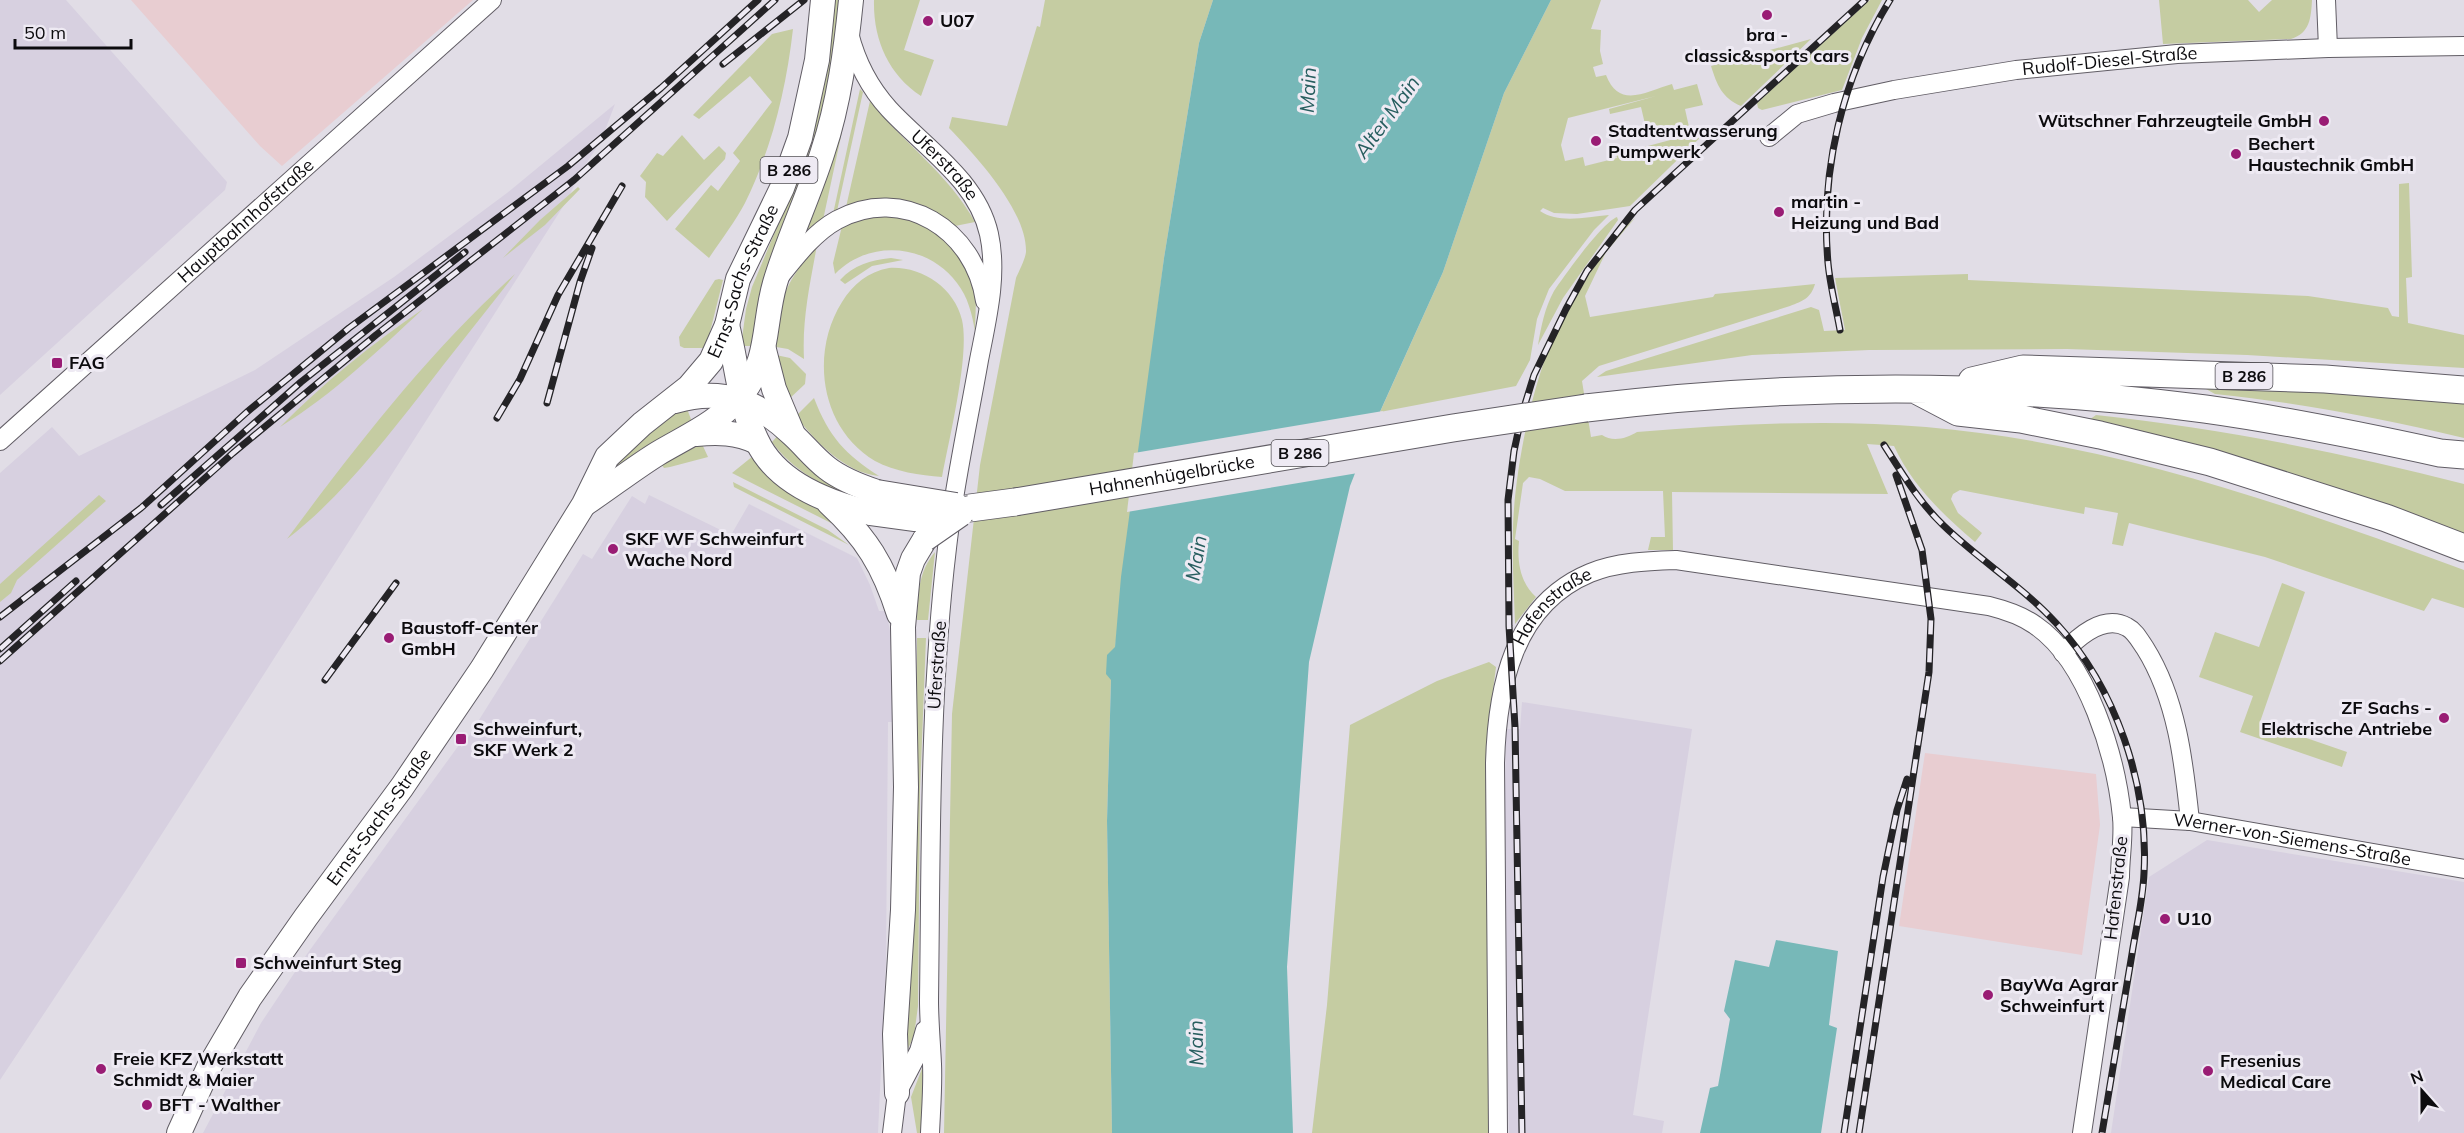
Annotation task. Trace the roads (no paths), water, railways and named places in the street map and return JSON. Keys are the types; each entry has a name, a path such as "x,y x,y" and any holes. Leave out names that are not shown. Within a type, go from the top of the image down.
{"highway":[{"name":"B 286","path":"1926,389 2023,369 2325,379 2464,390"},
{"name":"B 286","path":"1926,389 2036,393 2205,410 2293,423 2456,458"},
{"name":"Hahnenhügelbrücke","path":"970,508 1586,408 1674,398 1779,391 1926,389"},
{"path":"1926,389 1958,412 2021,419 2100,435 2270,480 2386,518 2464,548"}],"main road":[{"name":"Ernst-Sachs-Straße","path":"584,504 645,461 696,434 741,398 757,371 764,350 769,308 775,283 824,148 839,83 851,0"},
{"name":"Ernst-Sachs-Straße","path":"179,1133 209,1067 250,997 402,787 482,669 584,504 607,457 705,370 727,325 738,279 782,189 800,138 817,60 822,3"},
{"name":"Hahnenhügelbrücke","path":"727,325 741,398 757,442 796,484 825,500 874,502 915,519 970,508"},
{"name":"B 286","path":"764,350 774,389 793,435"},
{"name":"Ernst-Sachs-Straße","path":"672,401 702,395 741,398 763,411 793,435"},
{"name":"Ernst-Sachs-Straße","path":"696,434 733,434 745,436 757,442"},
{"name":"Hahnenhügelbrücke","path":"793,435 828,469 861,486 874,502"},
{"path":"825,500 864,539 882,567 903,627"},
{"path":"897,1093 895,1034 903,910 906,788 903,627 905,585 918,549 931,534 970,508"}],"street":[{"name":"Hauptbahnhofstraße","path":"0,441 492,0"},
{"path":"2326,0 2328,48"},
{"name":"Uferstraße","path":"848,29 860,66 876,93 909,130 956,174 968,190 988,231 992,261 987,320 947,548 933,707 929,1014 932,1065 930,1133"},
{"name":"Rudolf-Diesel-Straße","path":"1770,137 1797,114 1844,100 1972,76 2060,64 2166,55 2328,48 2464,46"},
{"name":"Uferstraße","path":"775,283 795,257 832,223 862,210 894,207 939,224 966,250 984,291 987,320"},
{"name":"Hafenstraße","path":"1498,1133 1494,820 1496,730 1506,672 1517,643 1531,619 1554,595 1575,580 1592,572 1636,562 1676,560 2007,610 2036,625 2063,653 2081,680 2098,718 2116,780 2123,841 2120,877 2082,1133"},
{"path":"2063,653 2082,634 2099,626 2116,624 2127,627 2136,635 2165,690 2184,765 2190,821"},
{"name":"Werner-von-Siemens-Straße","path":"2122,817 2190,821 2464,869"},
{"name":"Uferstraße","path":"892,1133 897,1093 919,1051 929,1014"},
{"path":"897,1093 906,1133"}],"water":[{"path":"1213,0 1551,0 1504,93 1443,272 1374,425 1350,486 1309,662 1287,967 1293,1133 1112,1133 1107,821 1111,680 1106,674 1107,655 1115,647 1121,577 1164,258 1199,43"},
{"path":"1776,940 1838,951 1829,1025 1837,1028 1821,1133 1700,1133 1710,1088 1718,1086 1730,1019 1724,1011 1735,960 1769,967"}],"railway":[{"path":"0,617 141,508 247,412 349,328 568,166 661,88 758,0"},
{"path":"0,661 233,453 376,335 574,180 775,0"},
{"path":"723,64 804,0"},
{"path":"1522,1133 1515,727 1509,626 1508,500 1514,451 1522,414 1534,375 1587,271 1635,210 1865,0"},
{"path":"1840,330 1828,263 1826,228 1831,160 1847,93 1873,30 1890,0"},
{"path":"497,418 520,379 558,295 622,186"},
{"path":"547,403 580,282 592,248"},
{"path":"161,505 301,382 465,252"},
{"path":"1884,445 1911,487 1934,516 2056,623 2096,677 2112,707 2124,739 2141,806 2144,873 2141,904 2102,1133"},
{"path":"1859,1133 1929,672 1931,619 1922,550 1896,475"},
{"path":"0,649 76,581"},
{"path":"325,680 396,583"},
{"path":"1844,1133 1883,877 1897,810 1907,779"}],"place":[{"name":"bra - classic&sports cars","path":"1767,15"},
{"name":"U07","path":"928,21"},
{"name":"Wütschner Fahrzeugteile GmbH","path":"2324,121"},
{"name":"Stadtentwasserung Pumpwerk","path":"1596,141"},
{"name":"Bechert Haustechnik GmbH","path":"2236,154"},
{"name":"martin - Heizung und Bad","path":"1779,212"},
{"name":"FAG","path":"57,363"},
{"name":"SKF WF Schweinfurt Wache Nord","path":"613,549"},
{"name":"Baustoff-Center GmbH","path":"389,638"},
{"name":"ZF Sachs - Elektrische Antriebe","path":"2444,718"},
{"name":"Schweinfurt, SKF Werk 2","path":"461,739"},
{"name":"U10","path":"2165,919"},
{"name":"Schweinfurt Steg","path":"241,963"},
{"name":"BayWa Agrar Schweinfurt","path":"1988,995"},
{"name":"Freie KFZ Werkstatt Schmidt & Maier","path":"101,1069"},
{"name":"Fresenius Medical Care","path":"2208,1071"},
{"name":"BFT - Walther","path":"147,1105"}],"water label":[{"name":"Main","path":"1308,90"},
{"name":"Alter Main","path":"1387,117"},
{"name":"Main","path":"1196,558"},
{"name":"Main","path":"1196,1043"}]}
